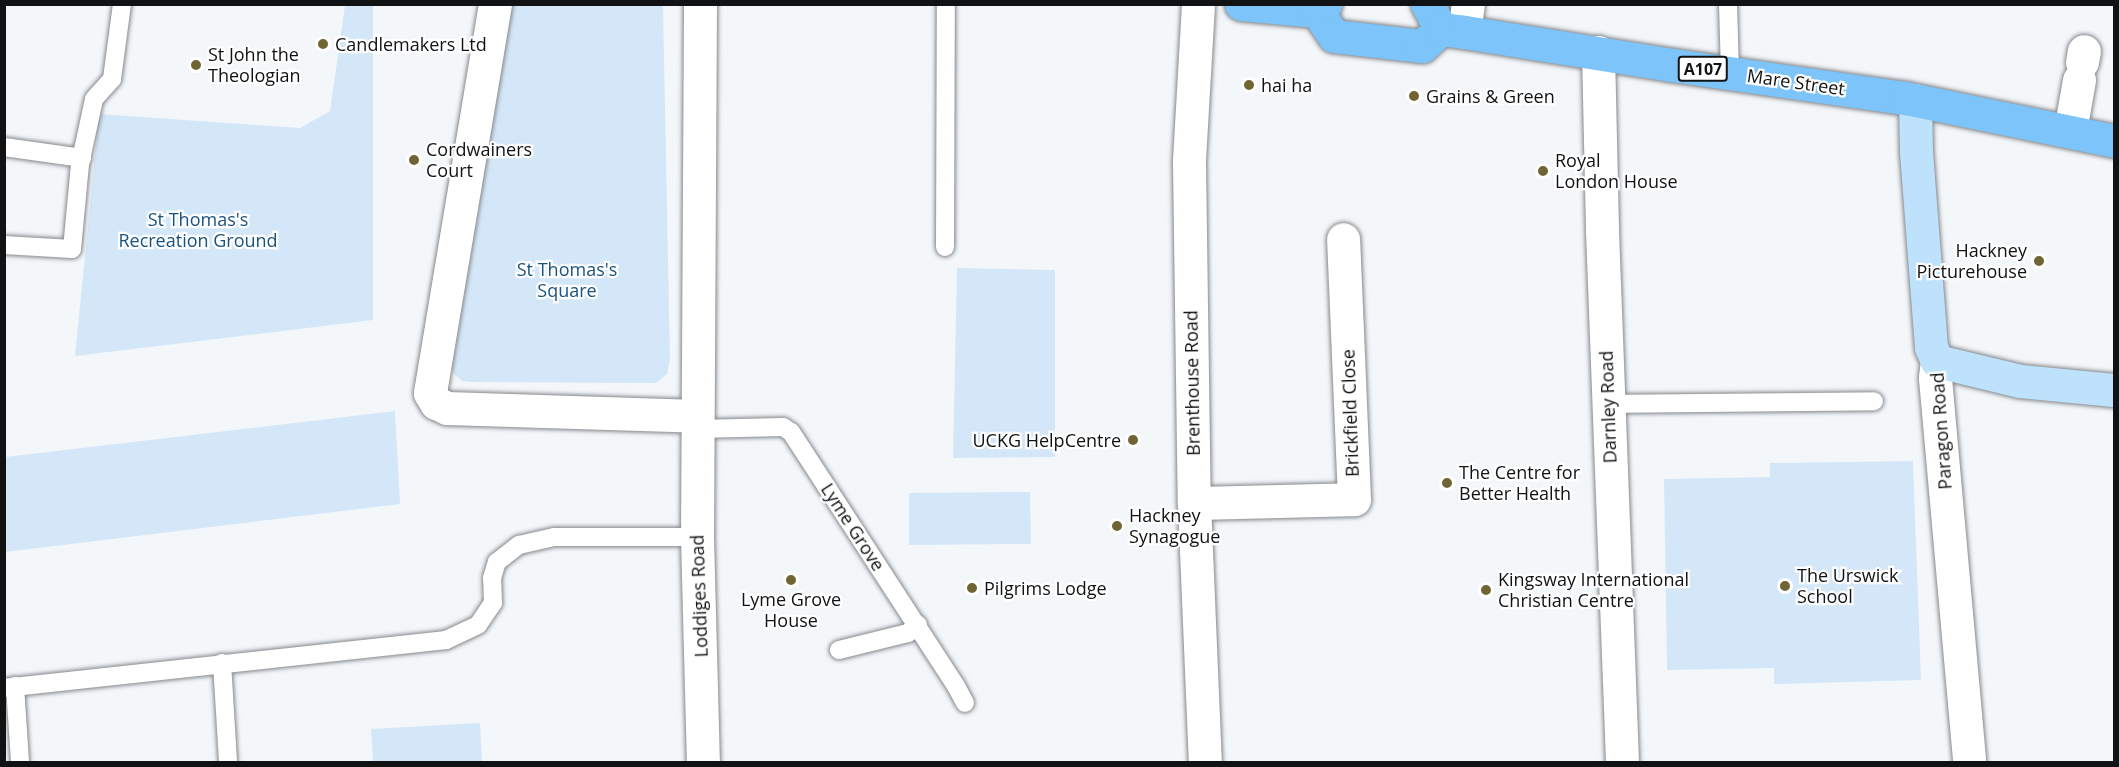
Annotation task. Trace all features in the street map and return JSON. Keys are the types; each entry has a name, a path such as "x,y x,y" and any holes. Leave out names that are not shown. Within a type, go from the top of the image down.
{"main road":[{"name":"Mare Street","path":"1240,4 1321,8 1334,36 1422,46 1450,17 1598,52 1915,100 2115,141"},
{"name":"Paragon Road","path":"1915,100 1916,152 1931,348 1936,361"},
{"path":"1936,361 2020,381 2115,390"}],"street":[{"path":"495,4 430,393 436,403 447,408 697,423 700,4"},
{"name":"Brenthouse Road","path":"1198,4 1189,162 1194,503 1205,762"},
{"name":"Darnley Road","path":"1598,52 1622,762"},
{"path":"2070,131 2082,64"},
{"name":"Brickfield Close","path":"1194,503 1354,500 1343,239"},
{"name":"Paragon Road","path":"1936,361 1935,378 1969,762"},
{"name":"Loddiges Road","path":"697,423 697,537 704,762"}],"lane":[{"path":"4,245 72,249 82,158 94,99 112,78 122,4"},
{"path":"945,247 946,4"},
{"path":"1728,4 1730,73"},
{"path":"4,147 82,158"},
{"path":"1609,404 1874,401"},
{"name":"Lyme Grove","path":"697,423 783,427 791,432 918,625 965,703"},
{"path":"20,762 10,687 446,640 478,625 493,603 492,578 497,562 519,545 554,537 697,537"},
{"path":"839,650 908,633 918,625"},
{"path":"222,663 228,762"}],"green space":[{"name":"St Thomas's Recreation Ground","path":"345,5 373,5 373,320 75,356 99,114 300,128 330,111"},
{"name":"St Thomas's Square","path":"511,5 663,5 670,360 667,374 656,383 472,382 462,381 453,373 451,366"},
{"path":"957,268 1055,270 1055,457 953,458"},
{"path":"395,411 400,504 5,552 5,457"},
{"path":"1913,461 1921,680 1774,684 1774,668 1667,670 1664,479 1770,477 1770,463"},
{"path":"1030,492 1031,544 909,545 909,493"},
{"path":"480,723 482,762 373,762 371,729"}],"place":[{"name":"Candlemakers Ltd","path":"323,44"},
{"name":"St John the Theologian","path":"196,65"},
{"name":"hai ha","path":"1249,85"},
{"name":"Grains & Green","path":"1414,96"},
{"name":"Cordwainers Court","path":"414,160"},
{"name":"Royal London House","path":"1543,171"},
{"name":"Hackney Picturehouse","path":"2039,261"},
{"name":"UCKG HelpCentre","path":"1133,440"},
{"name":"The Centre for Better Health","path":"1447,483"},
{"name":"Hackney Synagogue","path":"1117,526"},
{"name":"Lyme Grove House","path":"791,580"},
{"name":"The Urswick School","path":"1785,586"},
{"name":"Pilgrims Lodge","path":"972,588"},
{"name":"Kingsway International Christian Centre","path":"1486,590"}]}
